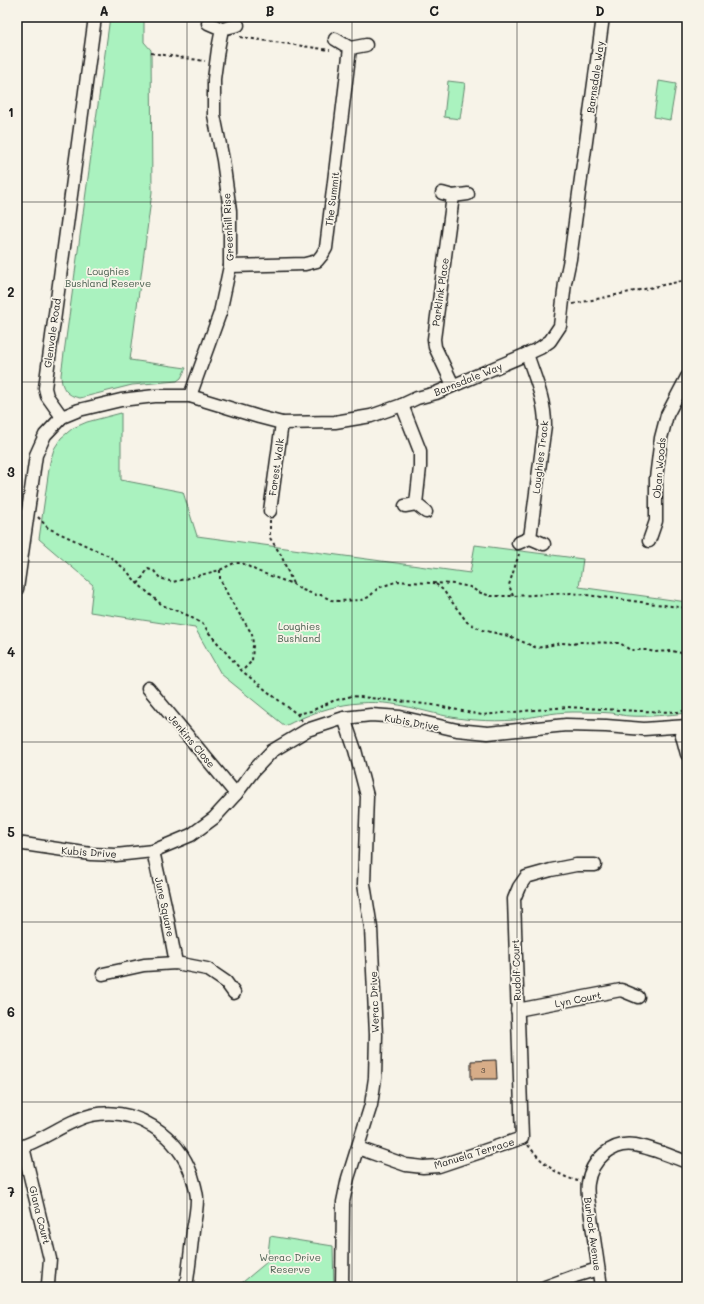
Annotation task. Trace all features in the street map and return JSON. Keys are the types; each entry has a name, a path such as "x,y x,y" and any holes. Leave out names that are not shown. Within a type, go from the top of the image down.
{"street":[{"name":"Glenvale Road","path":"62,417 47,396 45,388 95,17"},
{"name":"Barnsdale Way","path":"62,417 79,410 121,400 155,396 190,396 259,417 282,422 335,422 371,416 417,398 436,393 527,354 550,341 560,326 603,17"},
{"path":"208,23 222,29 239,31"},
{"name":"Greenhill Rise","path":"190,396 220,313 230,266 230,211 214,115 214,79 222,29"},
{"path":"335,39 350,50 366,45"},
{"name":"The Summit","path":"230,266 305,264 317,260 326,248 350,50"},
{"name":"Parklink Place","path":"453,385 435,347 434,339 448,195 468,194"},
{"name":"Loughies Track","path":"527,354 543,400 545,413 545,425 530,538"},
{"name":"Oban Woods","path":"649,541 656,521 656,478 661,438 667,415 687,377"},
{"path":"402,405 420,451 420,467 410,505 426,512"},
{"path":"17,589 36,455 45,435 62,417"},
{"name":"Forest Walk","path":"270,514 282,422"},
{"path":"518,543 530,538 544,544"},
{"name":"Jenkins Close","path":"148,688 236,794"},
{"name":"Kubis Drive","path":"17,843 91,854 116,855 153,851 191,835 214,818 272,751 307,730 344,718 371,715 400,717 457,730 488,733 566,724 644,729 684,727"},
{"name":"Werac Drive","path":"342,1287 343,1202 348,1178 369,1113 373,1090 376,1035 371,928 364,884 367,796 355,750 344,718"},
{"path":"684,727 687,754"},
{"name":"June Square","path":"153,851 166,905 176,963"},
{"name":"Rudolf Court","path":"522,1138 514,899 519,887 526,877 557,868 595,864"},
{"path":"103,974 144,965 176,963 207,969 226,982 234,993"},
{"name":"Lyn Court","path":"517,1010 621,990 638,997"},
{"path":"20,1148 77,1120 92,1115 108,1113 125,1115 144,1121 157,1128 169,1138 181,1152 189,1166 197,1198 186,1287"},
{"name":"Manuela Terrace","path":"358,1148 406,1165 423,1167 439,1166 522,1138"},
{"name":"Burlock Avenue","path":"601,1287 588,1191 590,1172 602,1155 610,1149 622,1145 634,1144 687,1162"},
{"name":"Giana Court","path":"20,1148 50,1259 48,1284"},
{"path":"545,1287 598,1269"}],"path":[{"path":"239,31 350,50"},
{"path":"151,54 216,62"},
{"path":"563,306 687,280"},
{"path":"29,507 48,528 109,556 126,570 138,584 162,605 187,615 204,625 209,633 242,671 298,714 311,711 334,701 352,696 433,706 482,715 567,707 640,712 678,712 687,710"},
{"path":"270,514 270,538 281,555 293,584"},
{"path":"513,596 509,585 524,544 530,538"},
{"path":"138,584 148,569 154,571 160,578 173,582 220,570 234,563 242,563 257,571 293,584 316,595 321,595 331,600 338,601 361,600 369,597 378,588 398,581 454,584 470,587 478,592 491,596 571,593 687,608"},
{"path":"220,570 220,579 230,599 252,634 252,661 242,671"},
{"path":"435,583 467,622 482,630 509,636 537,648 561,642 574,644 579,642 620,643 630,650 647,650 654,652 672,651 687,654"},
{"path":"522,1138 537,1156 556,1172 563,1176 588,1184"}],"green space":[{"name":"Loughies Bushland Reserve","path":"110,17 144,17 144,42 151,50 152,192 130,360 186,368 181,378 177,381 132,385 80,398 75,397 66,391 62,384 61,375"},
{"path":"448,81 465,83 460,119 444,117"},
{"path":"659,81 676,84 670,120 654,117"},
{"name":"Loughies Bushland","path":"121,413 121,480 183,492 197,536 470,573 475,545 583,559 579,587 687,602 687,713 658,716 626,716 612,713 565,712 515,720 486,721 450,717 392,704 360,703 329,708 285,726 221,674 195,628 90,612 93,585 39,539 50,462 54,449 61,438 73,428 87,422"},
{"name":"Werac Drive Reserve","path":"270,1236 333,1246 334,1287 237,1287 267,1262"}],"building":[{"path":"496,1060 497,1079 471,1079 471,1061"}]}
